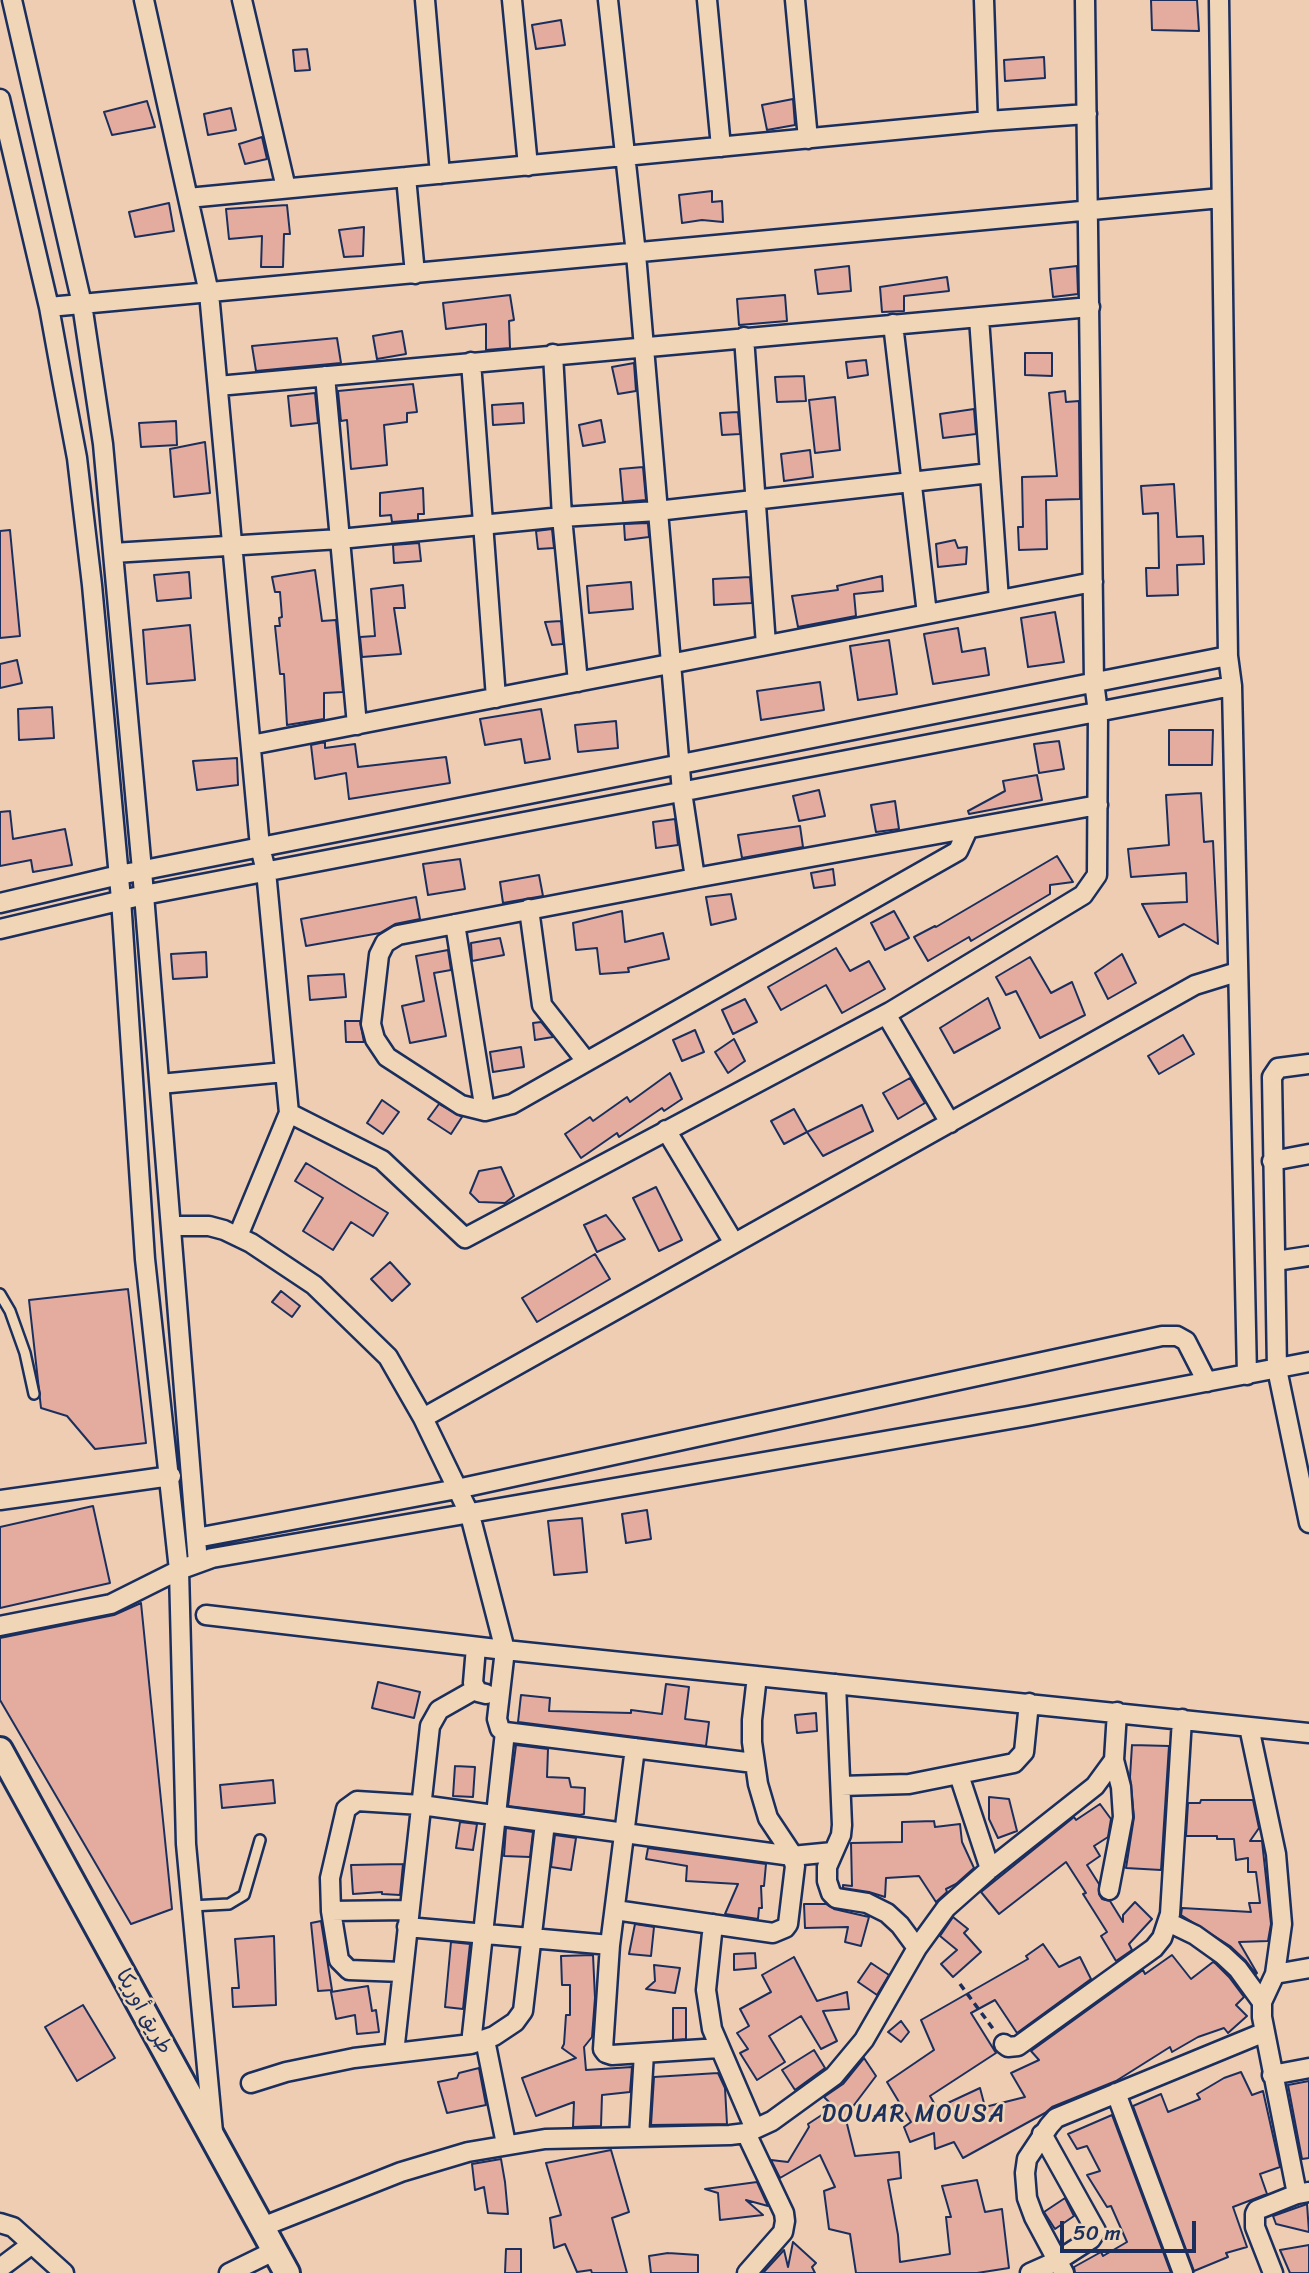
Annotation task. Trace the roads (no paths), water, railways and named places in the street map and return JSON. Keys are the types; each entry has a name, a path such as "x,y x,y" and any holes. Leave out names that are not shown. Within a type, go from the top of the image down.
{"street":[{"path":"12,0 82,304 103,444 142,870 198,1563"},
{"path":"144,0 209,293 260,847 266,872 289,1113 238,1236"},
{"path":"242,0 286,188"},
{"path":"425,0 440,174"},
{"path":"512,0 528,166"},
{"path":"608,0 636,254 682,792 695,878"},
{"path":"707,0 721,147"},
{"path":"795,0 808,139"},
{"path":"984,0 988,121"},
{"path":"289,1113 382,1160 465,1238 886,1014 1083,895 1097,875 1098,805 1098,712 1094,682 1086,0"},
{"path":"1219,0 1228,656 1233,686 1247,1375"},
{"path":"0,99 49,307 80,483 92,585 121,900 145,1259 171,1476 179,1570 186,1844 214,2143"},
{"path":"188,198 988,121 1087,114"},
{"path":"406,177 415,274"},
{"path":"49,307 1221,198"},
{"path":"218,386 1090,307"},
{"path":"979,318 999,600"},
{"path":"893,324 926,614"},
{"path":"744,337 766,645"},
{"path":"553,354 562,517 578,682"},
{"path":"471,362 496,698"},
{"path":"325,376 356,725"},
{"path":"113,553 340,539 562,517 657,511 990,473"},
{"path":"251,746 1093,582"},
{"path":"0,903 142,870 1228,656"},
{"path":"0,929 144,895 1233,686"},
{"path":"968,829 958,852 512,1104 485,1111 461,1105 387,1056 380,1049 372,1032 379,955 385,943 398,935 695,878 1098,805"},
{"path":"529,909 542,1005 586,1061"},
{"path":"455,924 485,1111"},
{"path":"423,1418 1195,985 1237,972"},
{"path":"886,1014 950,1123"},
{"path":"1309,1064 1278,1068 1272,1077 1277,1369 1309,1523"},
{"path":"160,1084 285,1072"},
{"path":"666,1130 734,1243"},
{"path":"1272,1161 1309,1154"},
{"path":"139,1191 168,1189"},
{"path":"171,1226 209,1226 238,1236 314,1285 388,1357 423,1418 470,1515 505,1650 497,1724 505,1732 754,1763"},
{"path":"145,1259 174,1256"},
{"path":"1276,1261 1309,1256"},
{"path":"197,1538 457,1489 1156,1339 1162,1335 1177,1336 1186,1341 1207,1382"},
{"path":"0,1626 111,1604 179,1570 212,1558 470,1515 1309,1362"},
{"path":"0,1500 171,1476"},
{"path":"206,1615 476,1647 1309,1733"},
{"path":"476,1647 473,1682 476,1689 480,1693 499,1695"},
{"path":"615,1910 773,1933 782,1932 788,1924 796,1873 792,1856 768,1818 761,1801 754,1763 752,1720 757,1676"},
{"path":"836,1684 842,1825 841,1835 826,1873 831,1893 836,1898 867,1903 887,1913 917,1948"},
{"path":"394,2053 432,1720 439,1710 476,1689"},
{"path":"841,1786 909,1784 1018,1760 1025,1747 1028,1703"},
{"path":"1109,1890 1123,1817 1121,1787 1114,1760 1117,1712"},
{"path":"1004,2043 1018,2046 1154,1948 1168,1922 1182,1719"},
{"path":"1249,1727 1269,1814 1280,1889 1282,1924 1275,1973 1262,2003"},
{"path":"505,1732 482,1934 478,2042 506,2144"},
{"path":"635,1748 610,1945 603,2049 612,2055 719,2048"},
{"name":"طريق أوريكا","path":"0,1750 287,2273"},
{"path":"262,2227 401,2172 468,2152 545,2139 750,2131 784,2114 834,2076 864,2040 917,1948 946,1908 990,1868 1095,1786 1114,1760"},
{"path":"959,1775 990,1868"},
{"path":"402,1972 349,1970 340,1960 331,1911 330,1878 349,1806 361,1800 421,1805 792,1856 833,1852"},
{"path":"251,2083 322,2063 478,2042 515,2022 523,2011 545,1823"},
{"path":"331,1911 408,1918 482,1934 610,1945"},
{"path":"1168,1922 1195,1935 1223,1955 1238,1969 1262,2003 1272,2075 1303,2193 1257,2210 1255,2214 1255,2227 1266,2270"},
{"path":"713,1924 706,1990 712,2029 785,2221 783,2232 747,2273"},
{"path":"1275,1973 1309,1968"},
{"path":"1060,2267 1027,2198 1027,2159 1042,2134 1056,2118 1265,2032"},
{"path":"639,2137 644,2053"},
{"path":"1272,2075 1309,2068"},
{"path":"1115,2093 1183,2273"},
{"path":"1030,2273 1060,2267 1091,2239 1096,2231 1042,2134"},
{"path":"0,2223 13,2227 64,2273"},
{"path":"0,2268 32,2244"},
{"path":"229,2273 274,2250"}],"lane":[{"path":"0,1294 10,1311 34,1394"},
{"path":"191,1906 229,1904 244,1895 260,1840"}],"district":[{"name":"DOUAR MOUSA","path":"914,2115"}]}
